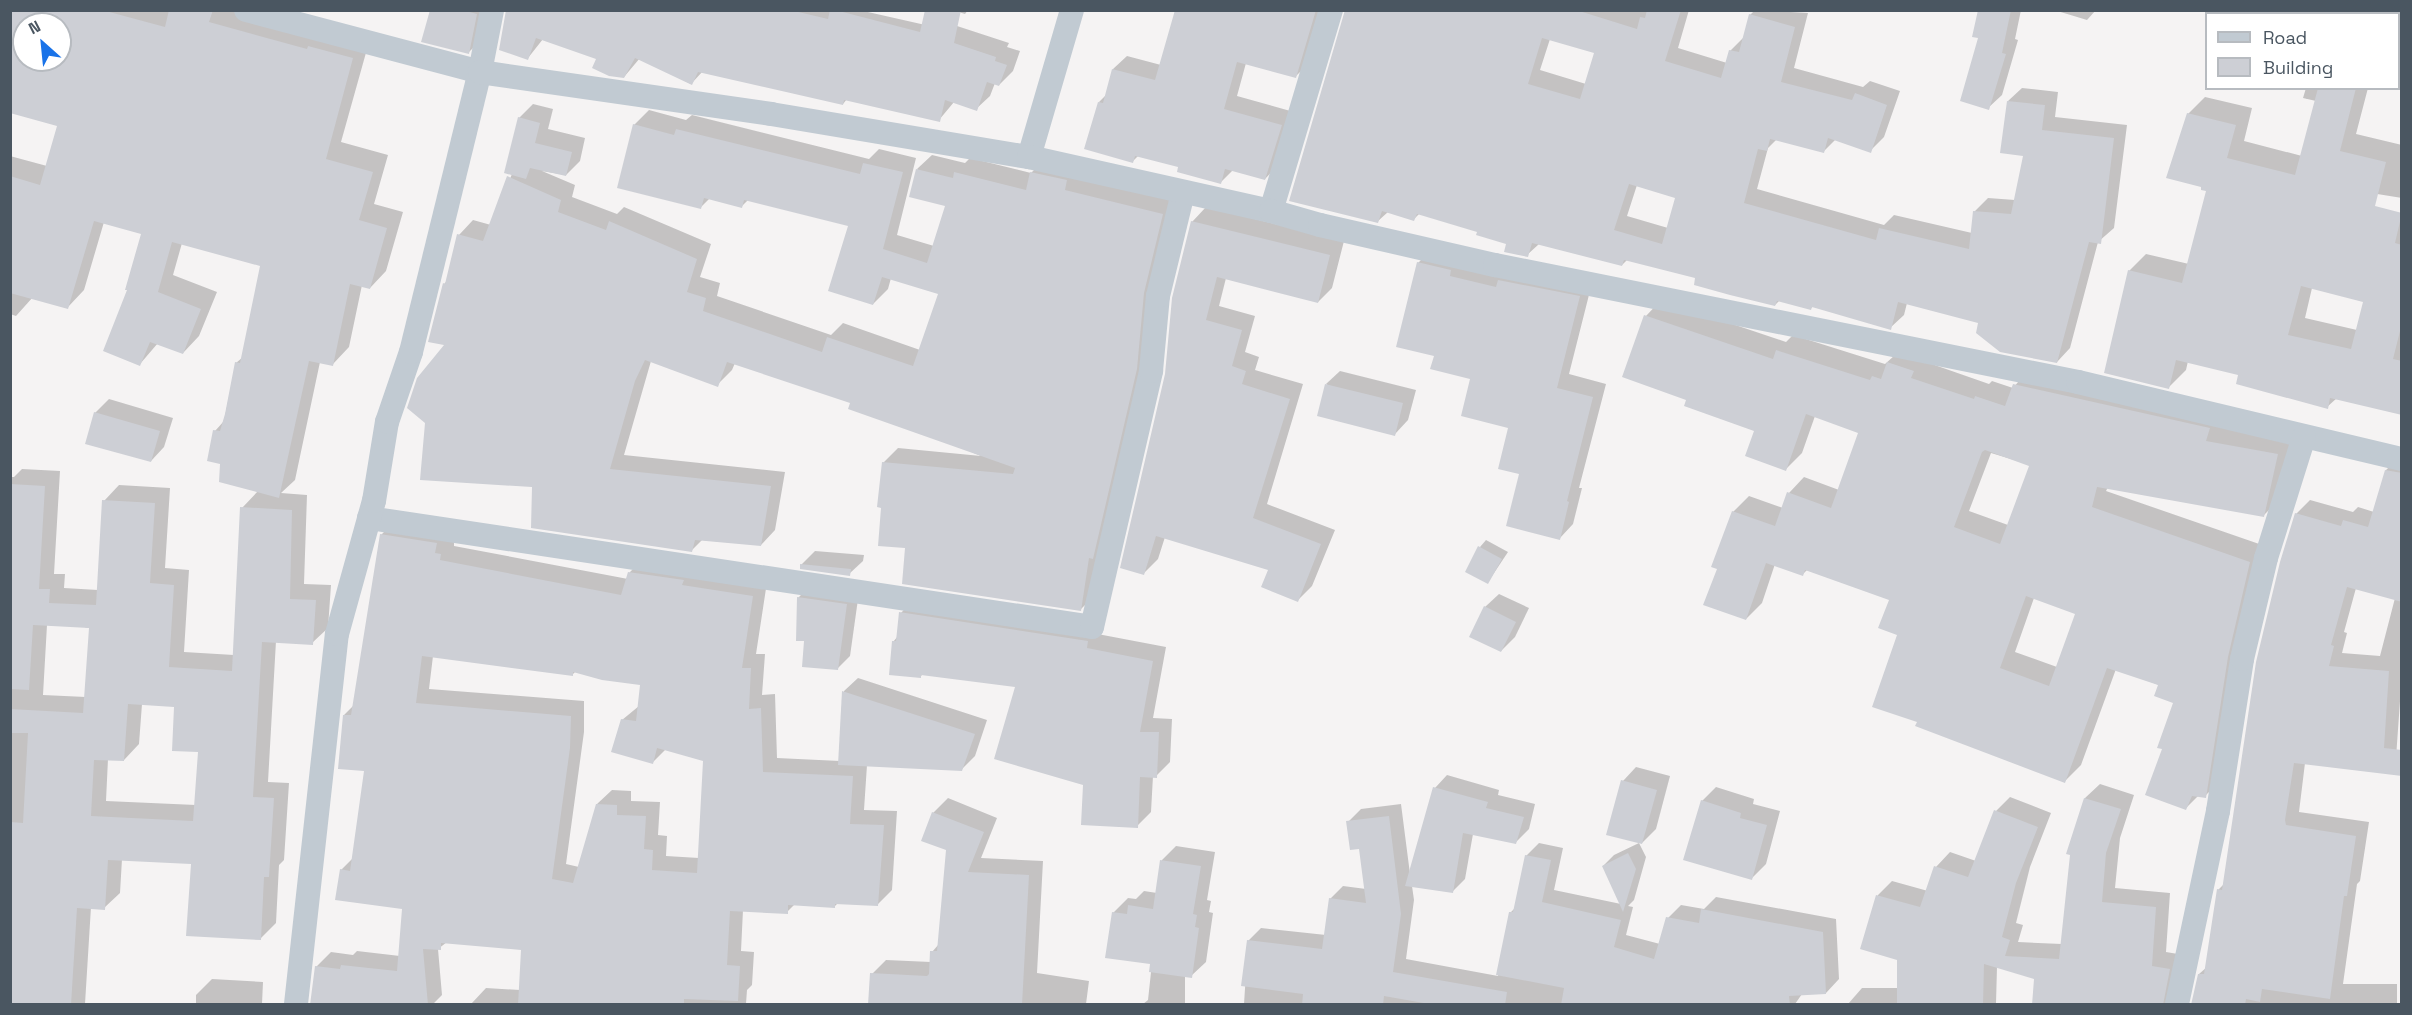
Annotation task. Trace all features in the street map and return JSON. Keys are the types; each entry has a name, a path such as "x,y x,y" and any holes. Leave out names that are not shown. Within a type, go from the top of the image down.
{"street":[{"path":"246,10 480,72 771,114 1029,157 1271,211 1320,225 1495,265 2078,382 2402,459"},
{"path":"296,1005 338,634 369,518 387,422 411,352 480,72 492,10"},
{"path":"1029,157 1072,10"},
{"path":"1271,211 1331,10"},
{"path":"369,518 1092,627 1152,371 1158,296 1183,193"},
{"path":"2177,1005 2218,811 2242,659 2266,558 2304,436"}],"building":[{"path":"10,10 102,10 165,27 169,10 213,10 209,22 307,49 308,46 353,58 326,159 373,172 359,220 387,228 370,289 350,284 333,366 309,361 279,498 219,482 220,464 207,461 213,430 220,431 225,414 235,362 240,363 260,266 172,242 158,292 201,309 183,354 150,342 140,366 103,351 127,290 125,290 141,234 94,221 68,309 10,293 10,176 40,185 57,126 10,113"},
{"path":"430,10 462,10 477,14 469,54 421,42"},
{"path":"506,10 790,10 828,19 830,10 835,10 920,32 925,10 961,10 954,43 996,57 995,61 1007,65 999,86 987,82 977,111 945,100 940,122 844,100 843,105 698,72 692,85 635,58 624,78 609,76 592,68 596,59 536,38 528,60 499,50"},
{"path":"1175,10 1316,10 1296,78 1237,62 1224,109 1282,125 1265,180 1225,169 1221,184 1177,172 1178,167 1135,156 1133,163 1084,149 1098,102 1103,103 1112,69 1155,80"},
{"path":"1345,10 1576,10 1637,29 1640,17 1645,18 1647,10 1681,10 1665,61 1721,78 1729,50 1739,52 1749,14 1795,27 1781,82 1852,100 1855,93 1887,105 1871,153 1828,138 1824,153 1770,139 1767,151 1758,149 1744,203 1876,240 1879,228 1969,249 1973,211 2011,214 2023,156 2000,153 2007,101 2045,105 2042,130 2114,138 2101,244 2089,242 2057,363 2000,352 1976,333 1978,323 1898,302 1891,330 1812,307 1811,310 1777,301 1775,306 1730,295 1694,285 1695,278 1624,260 1622,266 1532,243 1528,257 1504,252 1506,244 1476,235 1477,232 1417,214 1414,221 1382,211 1378,223 1289,201","holes":["1542,38 1594,53 1580,99 1528,84","1629,184 1675,198 1662,244 1614,230"]},
{"path":"1978,10 2011,10 2002,53 2006,54 1989,110 1960,101 1978,38 1972,37"},
{"path":"2317,90 2355,90 2340,151 2386,162 2375,206 2402,213 2395,243 2402,245 2402,323 2393,359 2402,361 2402,415 2330,398 2328,409 2236,384 2238,375 2176,360 2169,389 2104,373 2128,270 2182,283 2206,191 2201,190 2201,187 2166,178 2187,113 2236,125 2227,158 2295,175","holes":["2301,286 2363,302 2351,349 2288,335"]},
{"path":"518,117 540,123 535,143 572,152 566,176 530,168 526,179 504,173"},
{"path":"633,124 674,135 676,129 860,174 863,163 903,172 883,249 927,263 945,206 909,197 916,169 953,178 954,172 1026,190 1030,172 1067,180 1065,190 1163,214 1144,293 1137,369 1093,559 1089,558 1081,611 902,584 905,548 878,546 881,508 877,507 882,462 1013,474 1015,468 848,409 850,403 727,362 718,387 645,360 635,381 610,469 771,486 761,546 695,540 692,552 531,528 532,487 420,480 425,423 407,408 417,378 444,345 428,342 457,234 483,241 507,176 561,200 558,212 606,230 609,221 697,259 687,292 706,298 703,311 822,352 827,337 913,366 938,294 882,277 873,305 828,291 848,226 744,200 742,208 704,198 701,209 617,188"},
{"path":"1191,221 1330,255 1318,303 1217,277 1206,320 1242,330 1232,366 1246,371 1242,384 1290,399 1253,518 1321,544 1298,602 1261,587 1268,570 1156,536 1144,575 1120,568 1165,374 1172,298"},
{"path":"1417,262 1451,270 1450,276 1496,287 1498,280 1580,296 1557,388 1593,397 1567,501 1569,502 1560,540 1506,526 1519,474 1498,469 1508,428 1461,416 1470,379 1430,369 1434,356 1396,347"},
{"path":"1644,315 1773,359 1776,350 1870,380 1872,376 1881,379 1887,362 1914,371 1911,378 1974,399 1975,396 2005,406 2013,384 2210,428 2206,441 2278,454 2264,517 2097,487 2092,507 2250,562 2228,657 2206,798 2192,796 2186,810 2145,795 2162,749 2157,748 2173,703 2154,696 2158,685 2107,668 2065,783 1915,726 1917,722 1872,707 1897,635 1878,628 1889,600 1805,570 1803,576 1766,563 1746,620 1703,605 1717,569 1711,567 1732,511 1775,526 1787,492 1831,508 1858,433 1806,414 1786,471 1745,456 1754,431 1684,406 1686,400 1622,377","holes":["1985,450 2029,466 2000,544 1954,527 1982,452","2026,596 2075,614 2049,686 2000,668"]},
{"path":"1325,384 1403,403 1395,436 1317,416"},
{"path":"94,412 160,431 151,462 85,444"},
{"path":"2385,470 2402,473 2402,602 2347,587 2331,645 2334,646 2329,666 2389,671 2384,748 2402,750 2402,776 2294,763 2285,820 2286,825 2356,836 2347,896 2344,896 2330,999 2262,989 2260,1002 2246,999 2245,1005 2191,1005 2198,974 2204,974 2217,889 2222,890 2256,662 2280,562 2295,513 2341,526 2343,520 2368,527"},
{"path":"10,484 45,486 39,589 50,589 49,603 96,605 102,500 155,503 150,583 174,585 169,667 232,671 240,507 292,510 290,599 316,600 313,645 262,642 253,797 274,798 269,877 264,877 261,940 186,936 191,864 108,860 105,910 77,908 71,1005 10,1005 10,822 23,823 28,733 10,733 10,709 83,713 89,628 33,625 29,690 10,689","holes":["128,704 174,707 172,751 198,752 193,821 91,816 94,760 124,761"]},
{"path":"380,534 437,543 435,553 441,554 440,560 621,595 628,572 684,580 682,585 753,596 742,668 751,668 749,709 761,708 763,772 853,776 850,824 884,825 878,906 835,904 835,908 788,905 788,914 730,911 727,965 740,966 738,1001 684,999 684,1005 518,1005 521,950 441,943 441,950 423,949 428,1005 310,1005 315,966 340,969 341,965 397,971 402,909 335,900 340,869 350,871 364,771 338,769 343,715 351,715","holes":["422,656 573,676 573,672 602,680 640,685 636,721 621,719 611,752 653,764 657,748 703,761 697,873 652,870 653,850 644,849 646,816 617,815 617,805 596,804 573,883 552,879 570,748 571,716 416,703"]},
{"path":"1478,546 1502,559 1488,584 1465,572"},
{"path":"800,564 851,569 850,576 800,569"},
{"path":"797,597 847,604 838,670 802,667 804,641 796,641"},
{"path":"1484,606 1516,622 1501,652 1469,637"},
{"path":"899,612 1088,641 1087,648 1153,661 1140,732 1159,732 1157,778 1140,777 1138,828 1081,825 1083,785 994,759 1015,687 921,675 921,678 889,675 892,641 896,641"},
{"path":"842,691 975,734 962,771 838,765"},
{"path":"1621,780 1657,790 1642,844 1606,835"},
{"path":"1433,787 1488,802 1486,808 1524,817 1516,844 1463,833 1453,893 1405,886"},
{"path":"2084,798 2121,809 2106,853 2102,902 2156,907 2152,966 2170,969 2163,1005 2032,1005 2034,979 1984,964 1983,1005 1897,1005 1897,960 1860,949 1876,895 1920,907 1934,866 1968,877 1994,810 2038,827 2016,883 2002,937 2010,940 2005,956 2059,959 2070,855 2066,854"},
{"path":"1701,800 1741,813 1740,818 1767,825 1752,880 1683,860"},
{"path":"932,812 984,832 968,872 1029,875 1022,1005 868,1005 870,973 927,976 930,951 937,951 946,850 921,841"},
{"path":"1389,816 1401,914 1393,972 1507,992 1505,1005 1435,1005 1384,996 1383,1005 1302,1005 1303,994 1241,986 1247,940 1322,949 1329,898 1366,903 1359,849 1350,850 1346,821"},
{"path":"1628,853 1636,869 1623,912 1602,866"},
{"path":"1525,855 1551,860 1542,902 1621,920 1614,947 1654,959 1666,917 1699,923 1701,909 1823,932 1826,994 1789,996 1790,1005 1561,1005 1564,988 1496,975 1509,912 1513,912"},
{"path":"1160,860 1201,866 1193,914 1197,915 1195,927 1199,928 1192,978 1149,972 1150,964 1105,958 1112,912 1127,914 1128,905 1153,909"}]}
